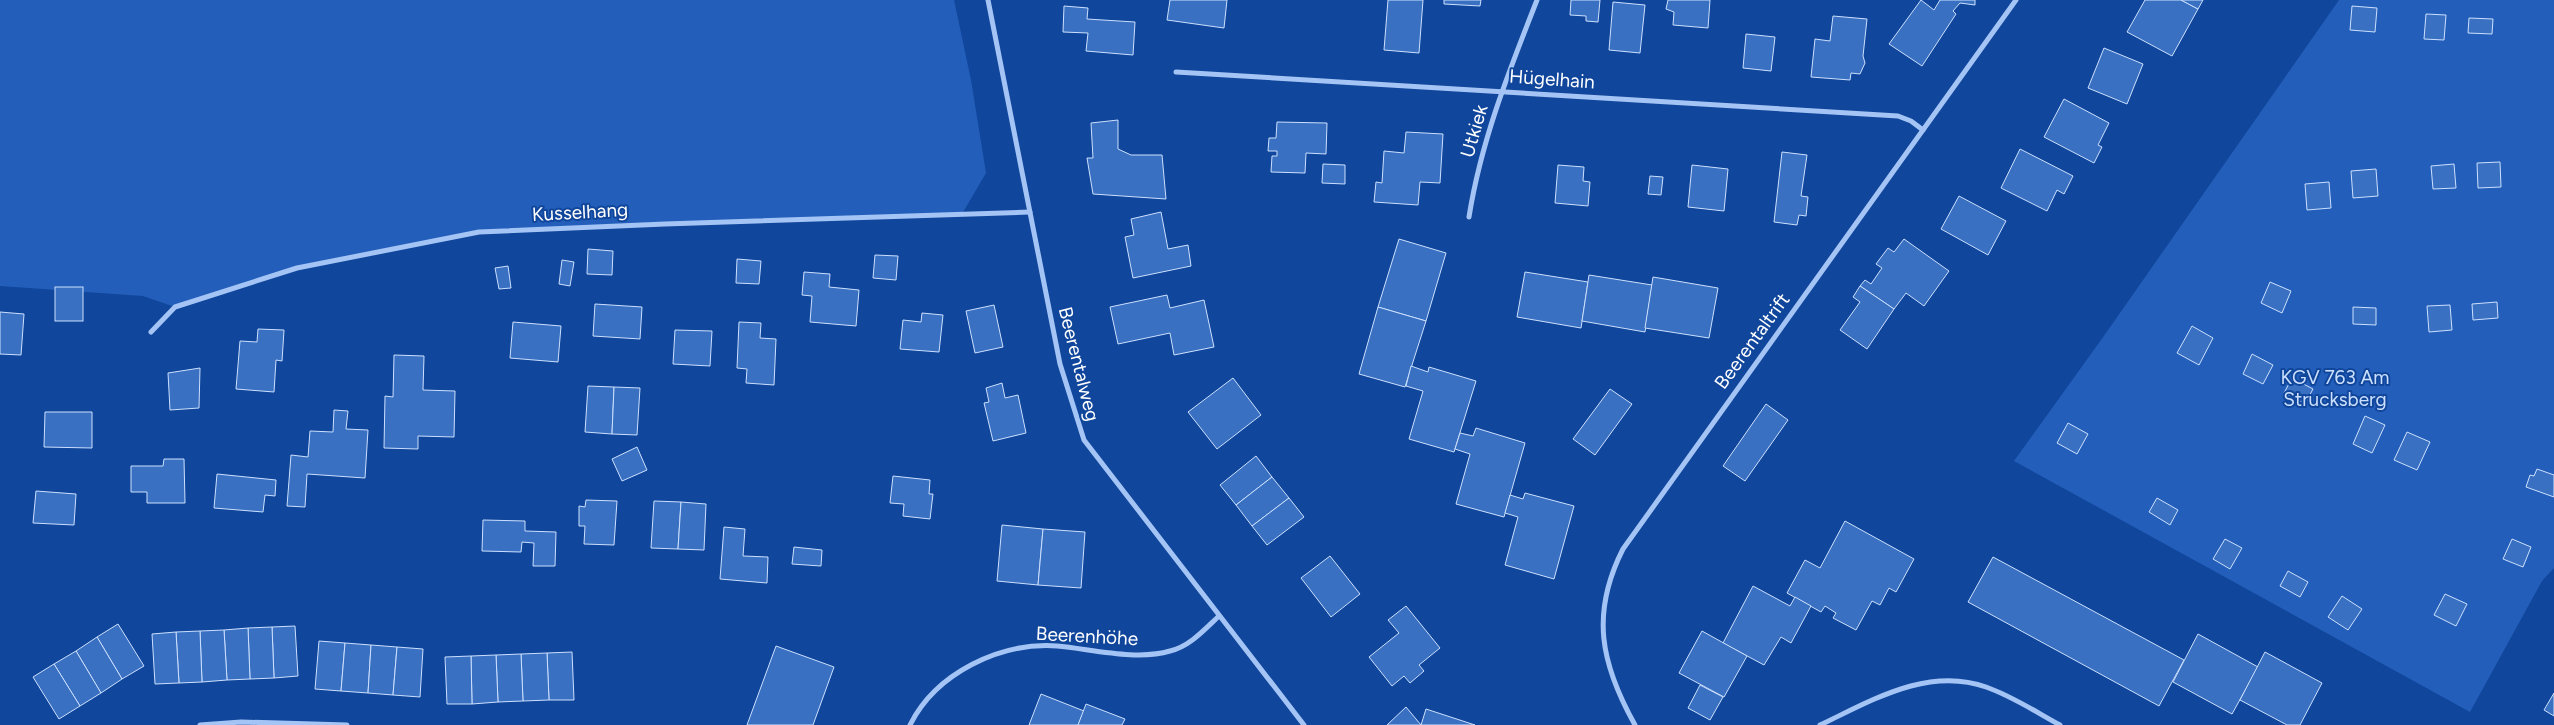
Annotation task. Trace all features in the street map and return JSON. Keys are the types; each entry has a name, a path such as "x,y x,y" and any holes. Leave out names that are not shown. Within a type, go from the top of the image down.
{"street":[{"name":"Beerentalweg","path":"988,0 1060,364 1084,440 1304,725"},
{"name":"Utkiek","path":"1469,217 1475,179 1501,91 1537,0"},
{"name":"Beerentaltrift","path":"1635,725 1614,681 1607,662 1604,644 1603,627 1607,593 1615,564 1628,541 2016,0"},
{"name":"Hügelhain","path":"1176,72 1898,116 1911,121 1923,130"},
{"name":"Kusselhang","path":"151,332 175,307 297,268 479,232 1030,212"},
{"name":"Beerenhöhe","path":"910,725 927,700 940,686 957,673 1000,653 1030,647 1054,646 1156,654 1183,646 1219,616"},
{"path":"1820,725 1911,685 1957,680 1986,687 2060,725"},
{"path":"200,725 241,722 347,725"}],"green space":[{"path":"0,0 954,0 971,80 986,173 962,214 479,232 297,268 175,307 143,296 0,286"},
{"name":"KGV 763 Am Strucksberg","path":"2339,0 2554,0 2554,568 2542,581 2470,712 2014,461"}],"building":[{"path":"1170,0 1227,0 1224,28 1167,20"},
{"path":"1388,0 1423,0 1419,53 1384,50"},
{"path":"1444,0 1481,0 1480,6 1444,4"},
{"path":"1571,0 1600,0 1598,22 1586,21 1586,16 1570,15"},
{"path":"1668,0 1710,0 1708,28 1673,25 1674,12 1666,9"},
{"path":"1921,0 1934,10 1940,0 1975,0 1975,5 1960,3 1953,11 1956,14 1922,66 1889,44"},
{"path":"2145,0 2181,0 2198,9 2172,56 2127,32"},
{"path":"2181,0 2203,0 2198,9"},
{"path":"1613,2 1645,5 1640,53 1609,50"},
{"path":"1064,6 1088,8 1087,19 1135,22 1133,55 1086,51 1088,33 1063,32"},
{"path":"2352,6 2377,8 2375,32 2350,30"},
{"path":"2426,14 2446,15 2444,40 2424,39"},
{"path":"1833,16 1867,19 1863,56 1865,63 1860,74 1851,73 1850,80 1811,77 1815,39 1830,41"},
{"path":"2469,18 2493,19 2492,34 2468,33"},
{"path":"1746,34 1775,37 1771,71 1743,68"},
{"path":"2104,48 2143,64 2127,104 2088,88"},
{"path":"2064,99 2109,123 2098,145 2102,147 2094,163 2044,137"},
{"path":"1118,120 1118,149 1131,155 1162,155 1166,199 1093,194 1087,158 1093,158 1091,123"},
{"path":"1277,122 1327,123 1326,154 1306,153 1305,173 1271,172 1272,156 1277,156 1277,151 1268,151 1269,138 1276,138"},
{"path":"1406,132 1443,134 1440,183 1420,182 1418,205 1374,202 1376,182 1382,183 1384,151 1404,153"},
{"path":"2020,149 2073,176 2064,194 2057,190 2047,211 2001,188"},
{"path":"1782,152 1807,155 1801,196 1808,197 1806,216 1799,215 1797,225 1774,222"},
{"path":"2500,162 2501,187 2478,188 2477,163"},
{"path":"1323,164 1345,165 1345,184 1322,183"},
{"path":"2454,164 2456,188 2433,189 2431,166"},
{"path":"1558,165 1584,167 1583,181 1590,182 1588,206 1555,203"},
{"path":"1692,165 1728,169 1724,211 1688,207"},
{"path":"2376,169 2378,196 2353,198 2351,171"},
{"path":"1650,176 1663,177 1661,195 1648,194"},
{"path":"2329,182 2331,208 2307,210 2305,184"},
{"path":"1959,196 2006,221 1988,255 1941,229"},
{"path":"1161,212 1168,249 1188,245 1191,266 1133,278 1125,237 1134,235 1131,219"},
{"path":"1399,239 1446,253 1426,321 1378,307"},
{"path":"1904,239 1949,271 1924,306 1906,293 1894,309 1860,286 1865,280 1871,284 1882,268 1876,264 1888,248 1894,252"},
{"path":"588,249 613,251 612,275 587,274"},
{"path":"875,255 898,256 896,280 873,278"},
{"path":"737,259 761,261 759,284 736,283"},
{"path":"562,260 574,262 570,286 559,284"},
{"path":"508,266 511,288 499,289 495,268"},
{"path":"804,272 830,274 829,287 859,290 856,326 810,322 812,296 802,295"},
{"path":"1525,272 1588,282 1581,328 1517,317"},
{"path":"1589,275 1652,285 1645,332 1582,321"},
{"path":"1653,277 1718,288 1709,338 1645,328"},
{"path":"2270,282 2291,291 2282,313 2261,303"},
{"path":"1860,286 1894,309 1867,349 1840,330 1860,302 1853,297"},
{"path":"55,287 83,287 83,321 55,321"},
{"path":"1167,295 1170,308 1204,300 1214,347 1174,355 1170,333 1118,344 1110,307"},
{"path":"2497,302 2498,318 2473,320 2472,304"},
{"path":"595,304 642,307 640,339 593,336"},
{"path":"994,305 1003,347 975,353 966,311"},
{"path":"2450,305 2452,330 2429,332 2427,306"},
{"path":"1378,307 1426,321 1405,387 1359,374"},
{"path":"2353,307 2376,308 2376,325 2353,324"},
{"path":"0,312 24,314 21,355 0,354"},
{"path":"922,313 943,315 939,352 900,349 903,320 921,322"},
{"path":"513,322 561,326 558,362 510,358"},
{"path":"739,322 761,323 760,338 776,339 774,385 746,383 747,369 737,368"},
{"path":"2192,326 2213,338 2199,365 2177,353"},
{"path":"258,329 284,330 282,361 276,360 274,392 236,389 240,341 257,342"},
{"path":"675,330 712,331 710,366 673,364"},
{"path":"2252,354 2273,365 2263,384 2243,374"},
{"path":"394,355 424,356 423,390 455,391 454,437 418,436 418,449 384,448 385,396 393,397"},
{"path":"1411,366 1428,372 1429,367 1476,381 1454,452 1409,439 1423,391 1406,386"},
{"path":"200,368 199,408 170,410 168,373"},
{"path":"1233,378 1261,415 1217,449 1188,412"},
{"path":"2292,378 2313,389 2305,404 2284,393"},
{"path":"1002,383 1005,398 1018,395 1026,433 993,441 984,403 989,402 986,388"},
{"path":"588,386 614,387 612,434 585,432"},
{"path":"614,387 640,388 637,435 612,434"},
{"path":"1610,389 1632,404 1595,455 1573,439"},
{"path":"1766,404 1788,420 1745,481 1723,466"},
{"path":"334,410 348,411 346,429 368,430 365,478 307,474 305,507 287,506 291,455 308,457 310,431 333,432"},
{"path":"45,412 92,412 92,448 44,447"},
{"path":"2365,416 2385,425 2372,453 2353,444"},
{"path":"2068,423 2088,434 2077,454 2057,443"},
{"path":"1476,428 1525,443 1504,517 1456,504 1470,454 1455,449 1460,433 1473,436"},
{"path":"2407,432 2430,442 2417,470 2394,460"},
{"path":"637,447 647,470 622,481 612,459"},
{"path":"1256,456 1272,477 1236,505 1220,485"},
{"path":"164,459 184,459 185,503 147,503 147,492 131,492 131,466 163,466"},
{"path":"2537,469 2554,475 2554,497 2526,487 2530,475 2534,476"},
{"path":"217,474 276,480 275,496 265,495 263,512 214,508"},
{"path":"893,476 930,480 929,494 933,494 930,519 903,516 904,504 890,503"},
{"path":"1272,477 1289,498 1252,526 1236,505"},
{"path":"36,491 76,494 74,525 33,523"},
{"path":"1525,493 1574,506 1554,579 1505,565 1518,517 1505,513 1510,495 1523,499"},
{"path":"1289,498 1304,517 1267,545 1252,526"},
{"path":"2157,498 2178,510 2170,525 2149,512"},
{"path":"586,500 617,501 614,545 584,544 585,526 579,526 579,506 585,507"},
{"path":"654,501 681,502 678,549 651,548"},
{"path":"681,502 706,504 704,550 678,549"},
{"path":"483,520 525,521 525,531 556,532 555,566 533,566 534,543 522,542 521,552 482,551"},
{"path":"1845,521 1914,559 1896,592 1889,588 1880,605 1872,601 1856,630 1833,618 1836,613 1825,606 1821,612 1787,593 1805,560 1820,568"},
{"path":"1002,525 1043,529 1038,585 997,581"},
{"path":"724,527 745,529 743,556 768,557 767,583 720,579"},
{"path":"1043,529 1085,532 1081,588 1038,585"},
{"path":"2225,539 2242,548 2230,569 2213,559"},
{"path":"2512,539 2531,547 2523,567 2503,559"},
{"path":"794,547 822,550 821,566 792,564"},
{"path":"1330,556 1360,594 1331,617 1301,578"},
{"path":"1993,557 2184,660 2159,706 1968,602"},
{"path":"2288,571 2308,582 2300,597 2280,586"},
{"path":"1753,586 1790,606 1795,597 1811,606 1791,643 1781,637 1764,665 1723,643"},
{"path":"2445,594 2467,604 2456,626 2434,615"},
{"path":"2342,596 2362,609 2348,630 2328,617"},
{"path":"1406,606 1440,648 1419,665 1424,671 1410,683 1404,676 1392,686 1369,657 1399,633 1388,620"},
{"path":"118,624 144,666 122,679 97,637"},
{"path":"295,626 298,676 274,678 272,627"},
{"path":"272,627 274,678 250,679 248,628"},
{"path":"248,628 250,679 227,680 224,630"},
{"path":"224,630 227,680 202,682 200,631"},
{"path":"200,631 202,682 179,683 176,632"},
{"path":"1702,631 1747,656 1724,697 1679,673"},
{"path":"176,632 179,683 155,684 152,634"},
{"path":"2198,634 2258,667 2232,714 2173,682"},
{"path":"97,637 122,679 101,693 76,651"},
{"path":"319,641 345,643 341,691 315,689"},
{"path":"345,643 371,645 368,693 341,691"},
{"path":"371,645 397,647 393,695 368,693"},
{"path":"776,646 834,667 813,725 747,725"},
{"path":"397,647 423,649 420,697 393,695"},
{"path":"76,651 101,693 80,706 54,664"},
{"path":"572,652 574,700 549,700 547,653"},
{"path":"2265,652 2322,683 2300,725 2287,725 2240,700"},
{"path":"547,653 549,700 523,701 521,654"},
{"path":"521,654 523,701 498,702 496,655"},
{"path":"496,655 498,702 472,704 471,656"},
{"path":"471,656 472,704 447,704 445,657"},
{"path":"54,664 80,706 59,719 33,677"},
{"path":"1700,685 1723,697 1710,720 1688,708"},
{"path":"2554,693 2554,716 2544,710"},
{"path":"1041,694 1084,711 1078,725 1029,725"},
{"path":"1086,704 1125,719 1122,725 1078,725"},
{"path":"1406,707 1421,725 1387,725"},
{"path":"1426,709 1475,725 1421,725"}]}
